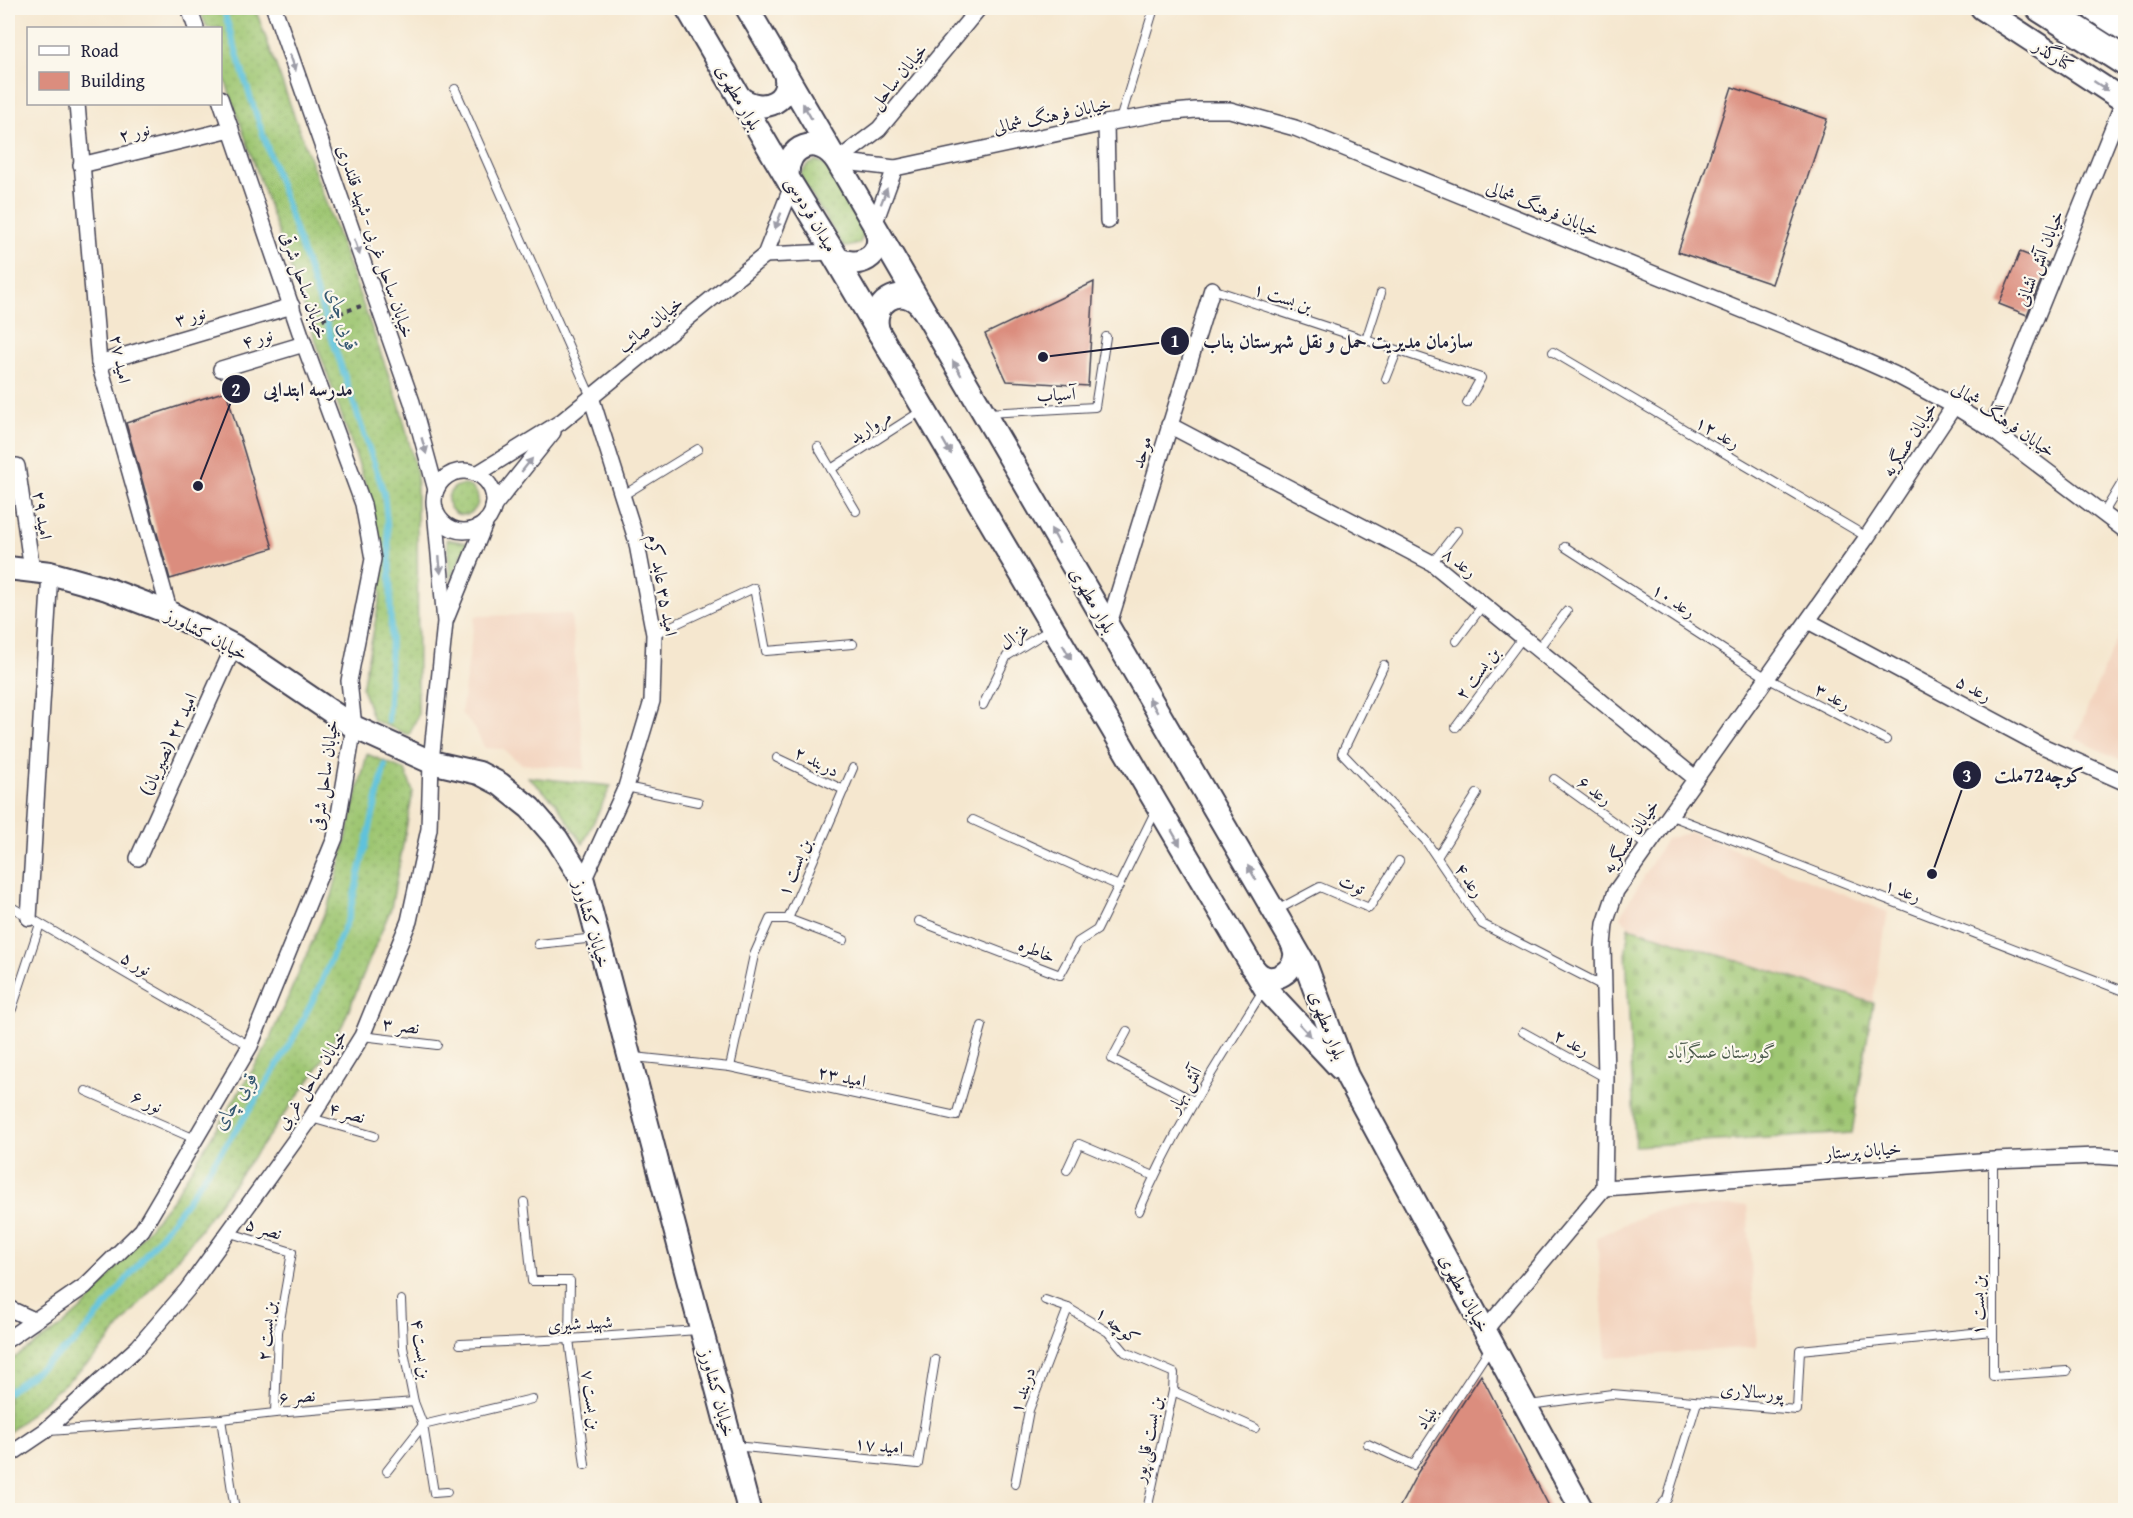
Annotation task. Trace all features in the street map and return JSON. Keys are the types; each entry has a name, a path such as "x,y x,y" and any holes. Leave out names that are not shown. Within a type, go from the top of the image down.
{"highway":[{"path":"2041,8 2126,62"},
{"path":"2096,8 2126,27"}],"main road":[{"name":"بلوار مطهری","path":"687,8 792,186"},
{"path":"747,8 837,161"},
{"name":"کنارگذر","path":"1982,8 2125,101"},
{"path":"740,97 761,107 777,101 786,86 784,70"},
{"name":"میدان فردوسی","path":"816,145 831,152 837,161 878,233 878,242 870,257 854,264 838,259 832,252 792,186 787,170 793,154 800,149 816,145"},
{"name":"بلوار مطهری","path":"874,225 1306,966 1347,1076"},
{"name":"بلوار مطهری","path":"832,252 1264,988 1347,1076"},
{"path":"879,333 876,317 885,302 892,297 909,297 917,301 922,308"},
{"name":"خیابان کشاورز","path":"8,568 41,572 107,589 170,613 234,646 354,727 431,762 479,773 500,784 530,808 557,839 583,881 749,1510"},
{"path":"1251,966 1262,977 1271,978 1286,972 1296,957 1292,942"},
{"name":"خیابان مطهری","path":"1347,1076 1582,1510"}],"street":[{"path":"189,8 196,27"},
{"name":"خیابان ساحل غربی - شهید قلندری","path":"274,8 412,402 436,490"},
{"name":"خیابان ساحل","path":"837,161 879,129 979,8"},
{"name":"خیابان آتش نشانی","path":"1991,429 2125,101"},
{"name":"خیابان ساحل شرقی","path":"8,1338 85,1286 142,1230 250,1046 335,838 354,727 349,681 373,560 363,504 304,344 222,104"},
{"name":"امید ۲۷","path":"77,105 99,363 170,613"},
{"name":"خیابان فرهنگ شمالی","path":"837,161 895,168 1113,122 1196,110 1230,110 1295,128 1831,346 1894,374 1991,429 2126,531"},
{"path":"1108,221 1113,122"},
{"name":"نور ۲","path":"81,165 231,129"},
{"path":"874,225 895,168"},
{"name":"خیابان صائب","path":"477,474 561,422 765,255 792,186"},
{"path":"765,255 832,252"},
{"name":"موحد","path":"1108,627 1212,289"},
{"name":"نور ۳","path":"99,363 292,306"},
{"name":"نور ۴","path":"220,369 304,344"},
{"name":"امید ۳۵ عابد کرم","path":"583,881 626,787 652,701 654,634 636,539 591,397"},
{"name":"خیابان عسگریه","path":"1604,1188 1603,946 1605,924 1621,882 1867,537 1954,406"},
{"name":"خیابان صائب","path":"489,514 561,422"},
{"name":"رعد ۸","path":"1169,424 1432,563 1695,778"},
{"name":"امید ۲۹","path":"17,466 41,572 35,921"},
{"path":"467,471 477,474 488,484 493,499 489,514 479,527 461,531 445,524 435,509 434,499 441,481 448,475 458,472 467,471"},
{"name":"خیابان ساحل غربی","path":"8,1456 45,1431 138,1347 187,1290 311,1118 362,1036 409,921 429,829 431,762 445,622 435,509"},
{"name":"خیابان ساحل غربی","path":"445,622 489,514"},
{"name":"رعد ۵","path":"1808,621 2030,740 2126,783"},
{"name":"امید ۲۲ (نصیریان)","path":"138,858 234,646"},
{"name":"خیابان پرستار","path":"1604,1188 1993,1160 2097,1156 2126,1158"},
{"path":"1488,1337 1604,1188"},
{"path":"8,1308 34,1320"}],"lane":[{"path":"1113,122 1154,8"},
{"path":"455,89 591,397"},
{"name":"بن بست ۱","path":"1212,289 1481,378 1467,403"},
{"path":"1366,340 1381,293"},
{"name":"آسیاب","path":"984,414 1095,407 1106,337"},
{"path":"1386,379 1397,351"},
{"name":"رعد ۱۲","path":"1553,352 1867,537"},
{"name":"مروارید","path":"831,469 925,409"},
{"path":"818,447 856,511"},
{"path":"622,496 698,449"},
{"path":"2103,514 2126,476"},
{"path":"1432,563 1457,531"},
{"name":"رعد ۱۰","path":"1564,547 1767,678"},
{"path":"654,634 754,588 766,651 853,644"},
{"path":"1456,641 1483,605"},
{"path":"1538,650 1567,611"},
{"name":"غزال","path":"983,705 1007,656 1053,627"},
{"name":"بن بست ۲","path":"1456,727 1523,637"},
{"name":"رعد ۴","path":"1384,665 1342,753 1425,840 1482,924 1603,986"},
{"name":"رعد ۳","path":"1767,678 1886,740"},
{"name":"دربند ۲","path":"777,758 844,790"},
{"name":"بن بست ۱","path":"730,1067 754,955 770,919 788,919 853,768"},
{"name":"رعد ۶","path":"1554,779 1647,846"},
{"path":"626,787 698,802"},
{"path":"1437,857 1477,794"},
{"name":"خاطره","path":"919,921 1060,975 1078,942 1097,930 1158,806"},
{"name":"رعد ۱","path":"1669,815 2126,993"},
{"path":"973,820 1119,886"},
{"name":"توت","path":"1274,912 1320,886 1369,908 1399,861"},
{"name":"نور ۵","path":"8,905 250,1046"},
{"path":"788,919 844,940"},
{"path":"12,1009 35,921"},
{"path":"537,944 598,938"},
{"name":"آتش بهار","path":"1139,1211 1154,1176 1194,1101 1264,988"},
{"name":"امید ۲۳","path":"629,1057 730,1067 956,1116 982,1026"},
{"path":"1127,1031 1112,1059 1194,1101"},
{"name":"رعد ۲","path":"1523,1032 1605,1078"},
{"name":"نصر ۳","path":"362,1036 437,1045"},
{"name":"نور ۶","path":"86,1090 195,1139"},
{"name":"نصر ۴","path":"311,1118 374,1136"},
{"path":"1067,1170 1079,1144 1154,1176"},
{"name":"بن بست ۱","path":"1993,1160 1993,1376 2067,1371"},
{"name":"بن بست ۷","path":"524,1202 532,1281 570,1281 569,1339 585,1465"},
{"name":"نصر ۵","path":"227,1232 292,1252"},
{"name":"بن بست ۲","path":"275,1413 278,1332 292,1252"},
{"name":"بن بست ۴","path":"401,1300 403,1347 414,1402"},
{"name":"کوچه ۱","path":"1045,1300 1068,1308 1108,1332 1125,1352 1174,1373"},
{"name":"دربند ۱","path":"1015,1484 1029,1410 1068,1308"},
{"name":"شهید شیری","path":"460,1344 701,1330"},
{"name":"پورسالاری","path":"1525,1406 1612,1394 1797,1410 1800,1350 1992,1331"},
{"name":"بنیاد","path":"1368,1444 1413,1465 1488,1337"},
{"name":"امید ۱۷","path":"732,1446 918,1464 935,1360"},
{"name":"بن بست قلی پور","path":"1147,1510 1173,1391 1174,1373"},
{"path":"1173,1391 1255,1428"},
{"path":"387,1471 423,1425 532,1399"},
{"path":"1657,1510 1667,1499 1697,1401"},
{"path":"414,1402 423,1425 434,1493 447,1492"},
{"name":"نصر ۶","path":"45,1431 221,1419 414,1402"},
{"path":"221,1419 235,1510"}],"path":[{"path":"299,327 376,301"}],"shaded area":[{"path":"571,614 585,769 522,764 502,749 485,748 474,728 461,713 475,616"},
{"path":"2125,619 2126,762 2075,738"},
{"path":"1691,832 1888,912 1872,1006 1629,927 1620,916 1666,839"},
{"path":"1747,1205 1757,1347 1606,1358 1597,1237 1654,1211"}],"green space":[{"path":"199,8 255,8 400,406 417,474 418,715 409,735 373,720 362,688 381,593 370,497 222,71 222,27 207,27"},
{"path":"816,161 828,168 859,221 864,235 859,244 843,246 802,180 801,173 809,164"},
{"path":"463,485 474,489 478,500 474,511 463,515 452,511 448,500 452,489"},
{"path":"447,539 468,543 450,580"},
{"path":"367,754 405,770 413,792 391,908 343,1024 314,1074 190,1243 95,1357 8,1433 8,1362 62,1326 89,1302 174,1197 265,1050 332,896"},
{"path":"528,777 611,786 583,844 555,802"},
{"name":"گورستان عسگرآباد","path":"1629,927 1873,1003 1852,1133 1635,1146 1626,950"}],"building":[{"path":"1732,87 1827,119 1772,284 1678,252"},
{"path":"2020,252 2048,263 2027,315 1999,304"},
{"path":"1094,282 1088,386 1007,381 985,334"},
{"path":"226,391 273,548 170,579 126,423"},
{"path":"1481,1375 1551,1510 1398,1510 1418,1472"}],"waterway":[{"name":"قوبی چای","path":"223,8 249,93 384,493 391,607 388,721"},
{"name":"قوبی چای","path":"8,1392 74,1343 102,1311 187,1201 251,1108 291,1043 319,988 349,916 385,765"}],"place":[{"name":"سازمان مدیریت حمل و نقل شهرستان بناب","path":"1043,357"},
{"name":"مدرسه ابتدایی","path":"198,486"},
{"name":"کوچه72ملت","path":"1932,874"}]}
